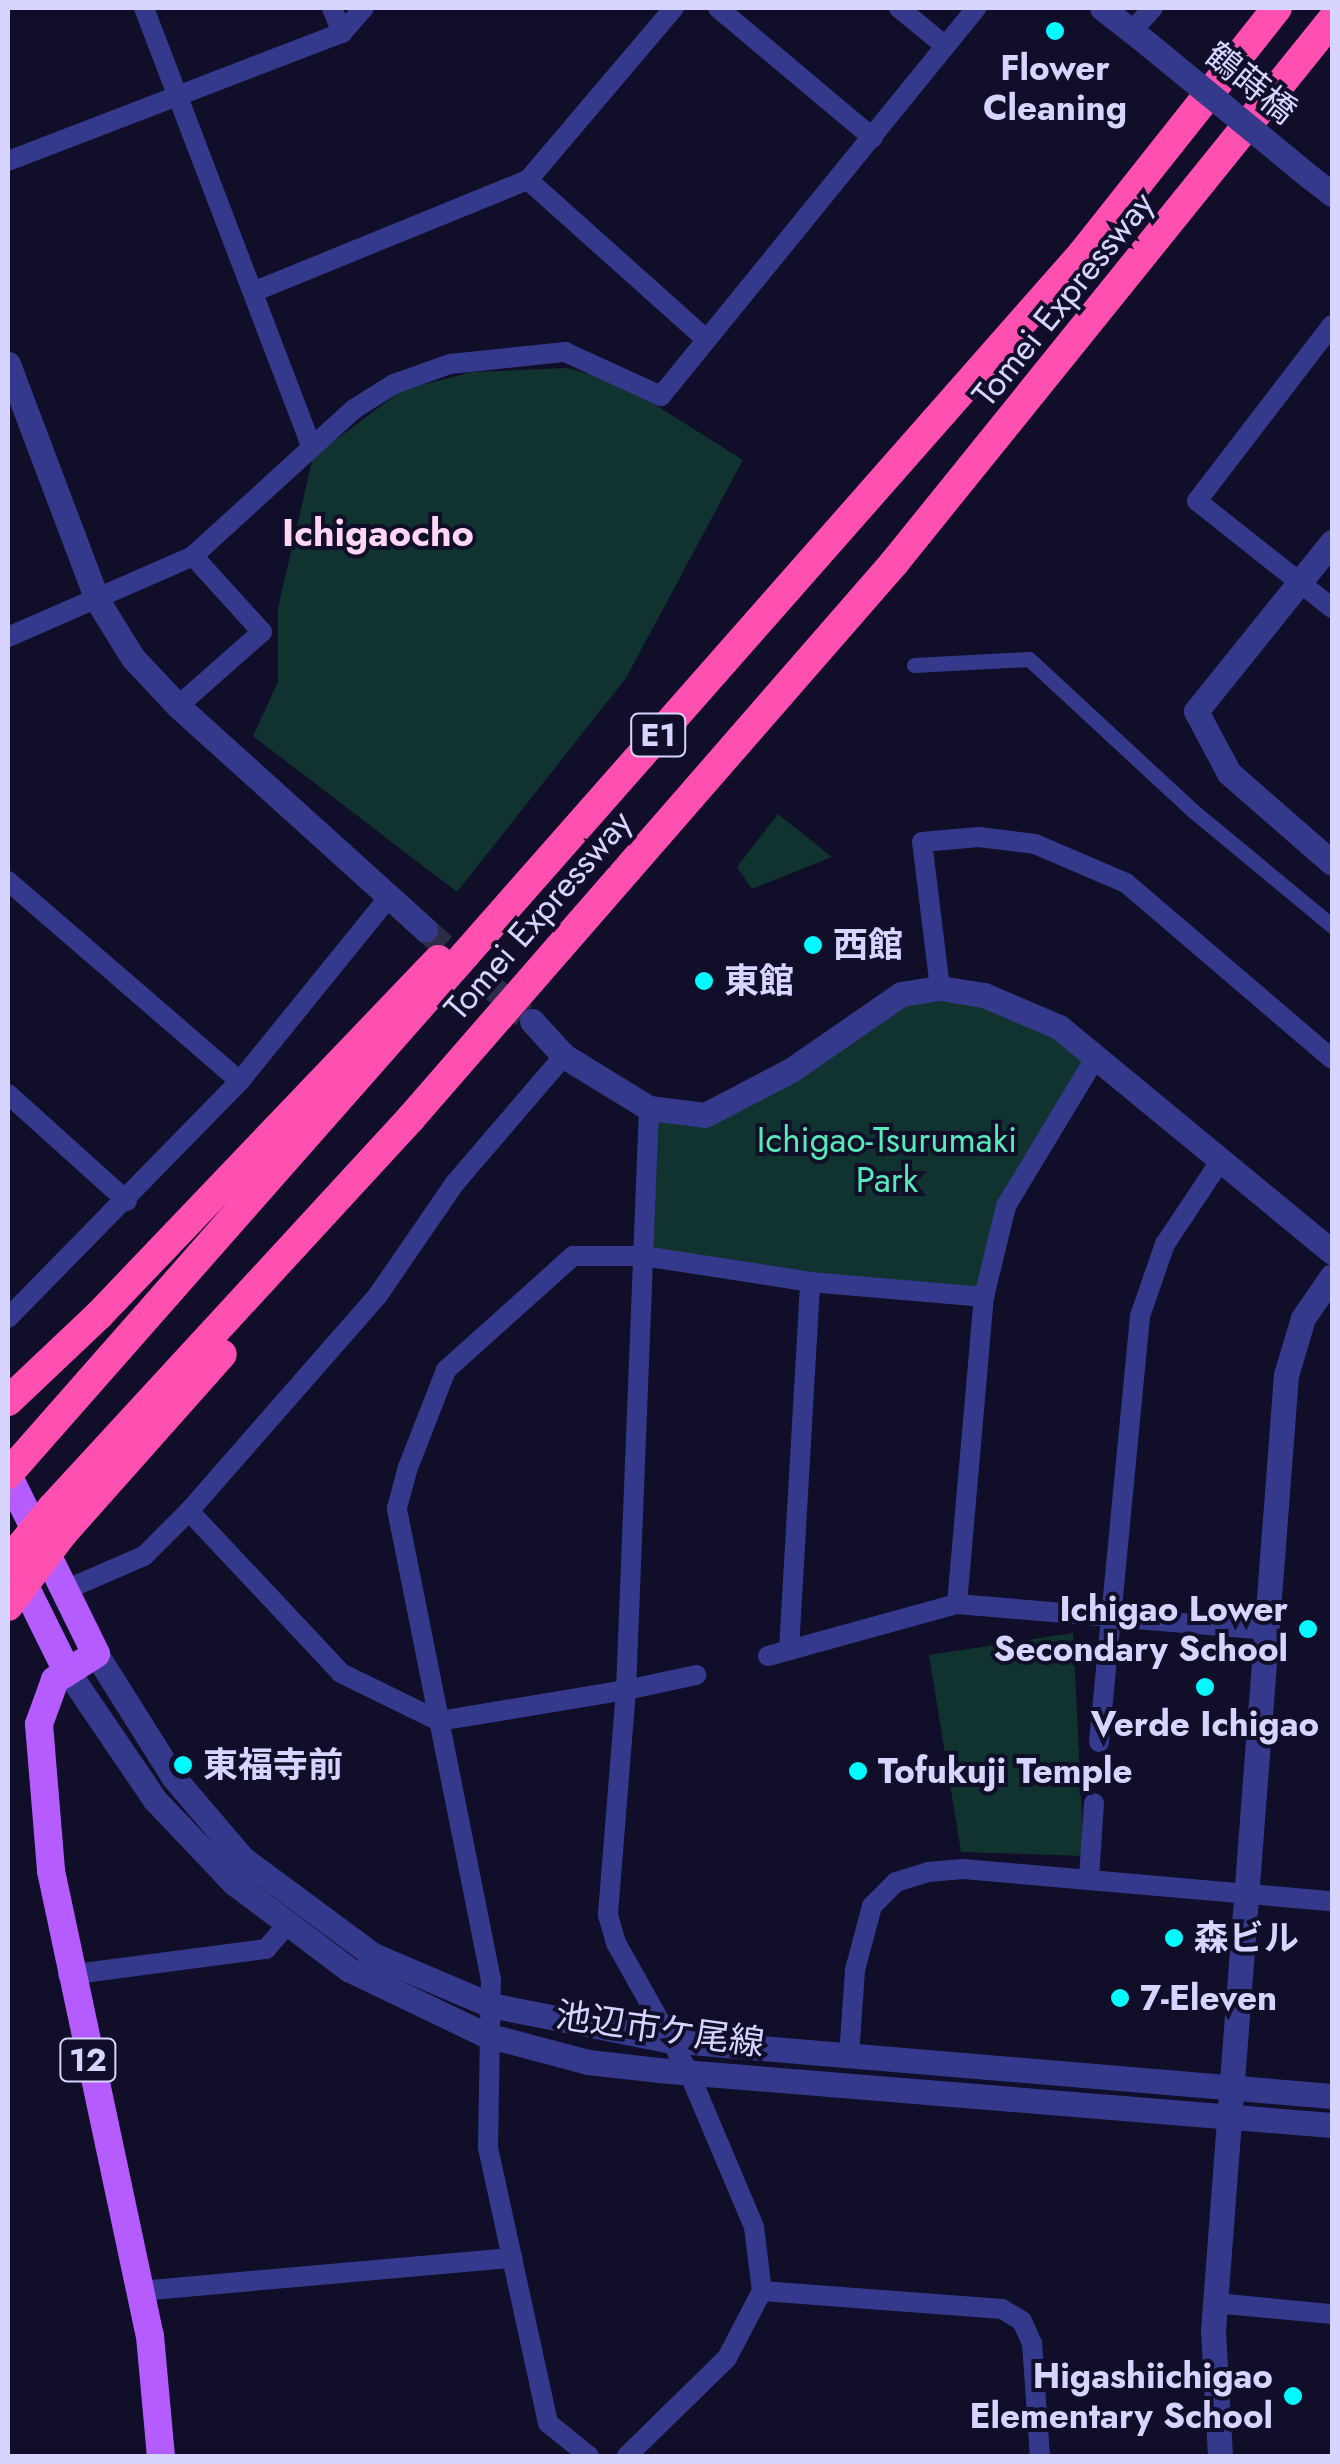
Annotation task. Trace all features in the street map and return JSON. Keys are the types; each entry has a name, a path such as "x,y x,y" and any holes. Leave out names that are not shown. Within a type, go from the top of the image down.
{"highway":[{"name":"Tomei Expressway","path":"14,1467 1070,268 1277,8"},
{"name":"Tomei Expressway","path":"8,1562 58,1520 943,504 1332,20"},
{"path":"8,1401 100,1315 400,998 589,812"},
{"path":"8,1606 58,1520"}],"main road":[{"path":"8,1549 66,1669 96,1654 63,1591 14,1467"},
{"name":"12","path":"66,1669 48,1692 39,1724 50,1871 68,1975 140,2291 161,2456"}],"street":[{"path":"144,8 312,446"},
{"path":"332,8 342,33"},
{"path":"8,160 342,33 364,8"},
{"path":"253,292 528,180 674,8"},
{"path":"718,8 873,138"},
{"path":"899,8 944,45"},
{"path":"8,637 193,556 312,446 394,384 450,364 565,352 661,396 976,8"},
{"name":"鶴蒔橋","path":"1102,8 1332,194"},
{"path":"1140,38 1153,8"},
{"path":"528,180 705,338"},
{"path":"1332,325 1197,501 1332,608"},
{"path":"8,364 97,600 133,658 178,706 425,929"},
{"path":"1332,542 1196,711 1229,773 1332,862"},
{"path":"178,706 262,632 193,556"},
{"path":"914,664 1030,659 1192,810 1332,926"},
{"path":"940,988 922,842 979,837 1034,844 1126,882 1332,1059"},
{"path":"8,881 240,1081"},
{"path":"8,1318 240,1081 389,898"},
{"path":"532,1021 564,1056 649,1108 705,1115 791,1070 870,1011 901,994 940,988 1023,1008 1096,1057 1219,1164 1332,1252"},
{"path":"63,1591 144,1556 189,1511 378,1296 455,1183 564,1056"},
{"path":"957,1604 984,1296 1006,1206 1096,1057"},
{"path":"8,1094 127,1200"},
{"path":"627,2456 727,2358 762,2291 754,2227 690,2073 667,2040 608,1916 626,1690 649,1108"},
{"path":"1099,1742 1140,1316 1165,1244 1219,1164"},
{"path":"589,2456 548,2423 488,2147 486,2034 492,1980 397,1508 446,1370 573,1256 643,1256 810,1282 984,1296"},
{"path":"1220,2456 1212,2383 1214,2302 1250,1894 1286,1375 1303,1318 1332,1276"},
{"path":"789,1650 810,1282"},
{"path":"189,1511 342,1673 439,1721 696,1675"},
{"path":"768,1656 957,1604 1268,1630"},
{"name":"池辺市ケ尾線","path":"96,1654 174,1778 242,1858 373,1955 490,2005 548,2022 667,2040 1332,2096"},
{"name":"池辺市ケ尾線","path":"66,1669 155,1800 196,1847 286,1926 362,1976 486,2034 588,2062 690,2073 1332,2125"},
{"path":"1089,1878 1094,1803"},
{"path":"849,2056 861,1937 872,1906 896,1882 963,1868 1332,1901"},
{"path":"68,1975 266,1950 286,1926"},
{"path":"140,2291 512,2258"},
{"path":"762,2291 1002,2309 1022,2321 1032,2343 1040,2456"},
{"path":"1214,2302 1332,2314"}],"green space":[{"path":"567,368 619,382 743,460 626,678 457,892 253,736 278,682 278,608 313,457 402,390 472,372"},
{"path":"778,814 832,857 752,889 737,867"},
{"name":"Ichigao-Tsurumaki Park","path":"940,988 1096,1057 1006,1206 984,1297 643,1256 649,1108 705,1115"},
{"path":"1073,1633 1084,1856 961,1852 929,1655"}],"tunnel":[{"path":"425,929 524,1015"}],"place":[{"name":"Flower Cleaning","path":"1055,31"},
{"name":"西館","path":"813,945"},
{"name":"東館","path":"704,981"},
{"name":"Ichigao Lower Secondary School","path":"1308,1629"},
{"name":"Verde Ichigao","path":"1205,1687"},
{"name":"東福寺前","path":"183,1765"},
{"name":"Tofukuji Temple","path":"858,1771"},
{"name":"森ビル","path":"1174,1938"},
{"name":"7-Eleven","path":"1120,1998"},
{"name":"Higashiichigao Elementary School","path":"1293,2396"}],"district":[{"name":"Ichigaocho","path":"378,533"}]}
